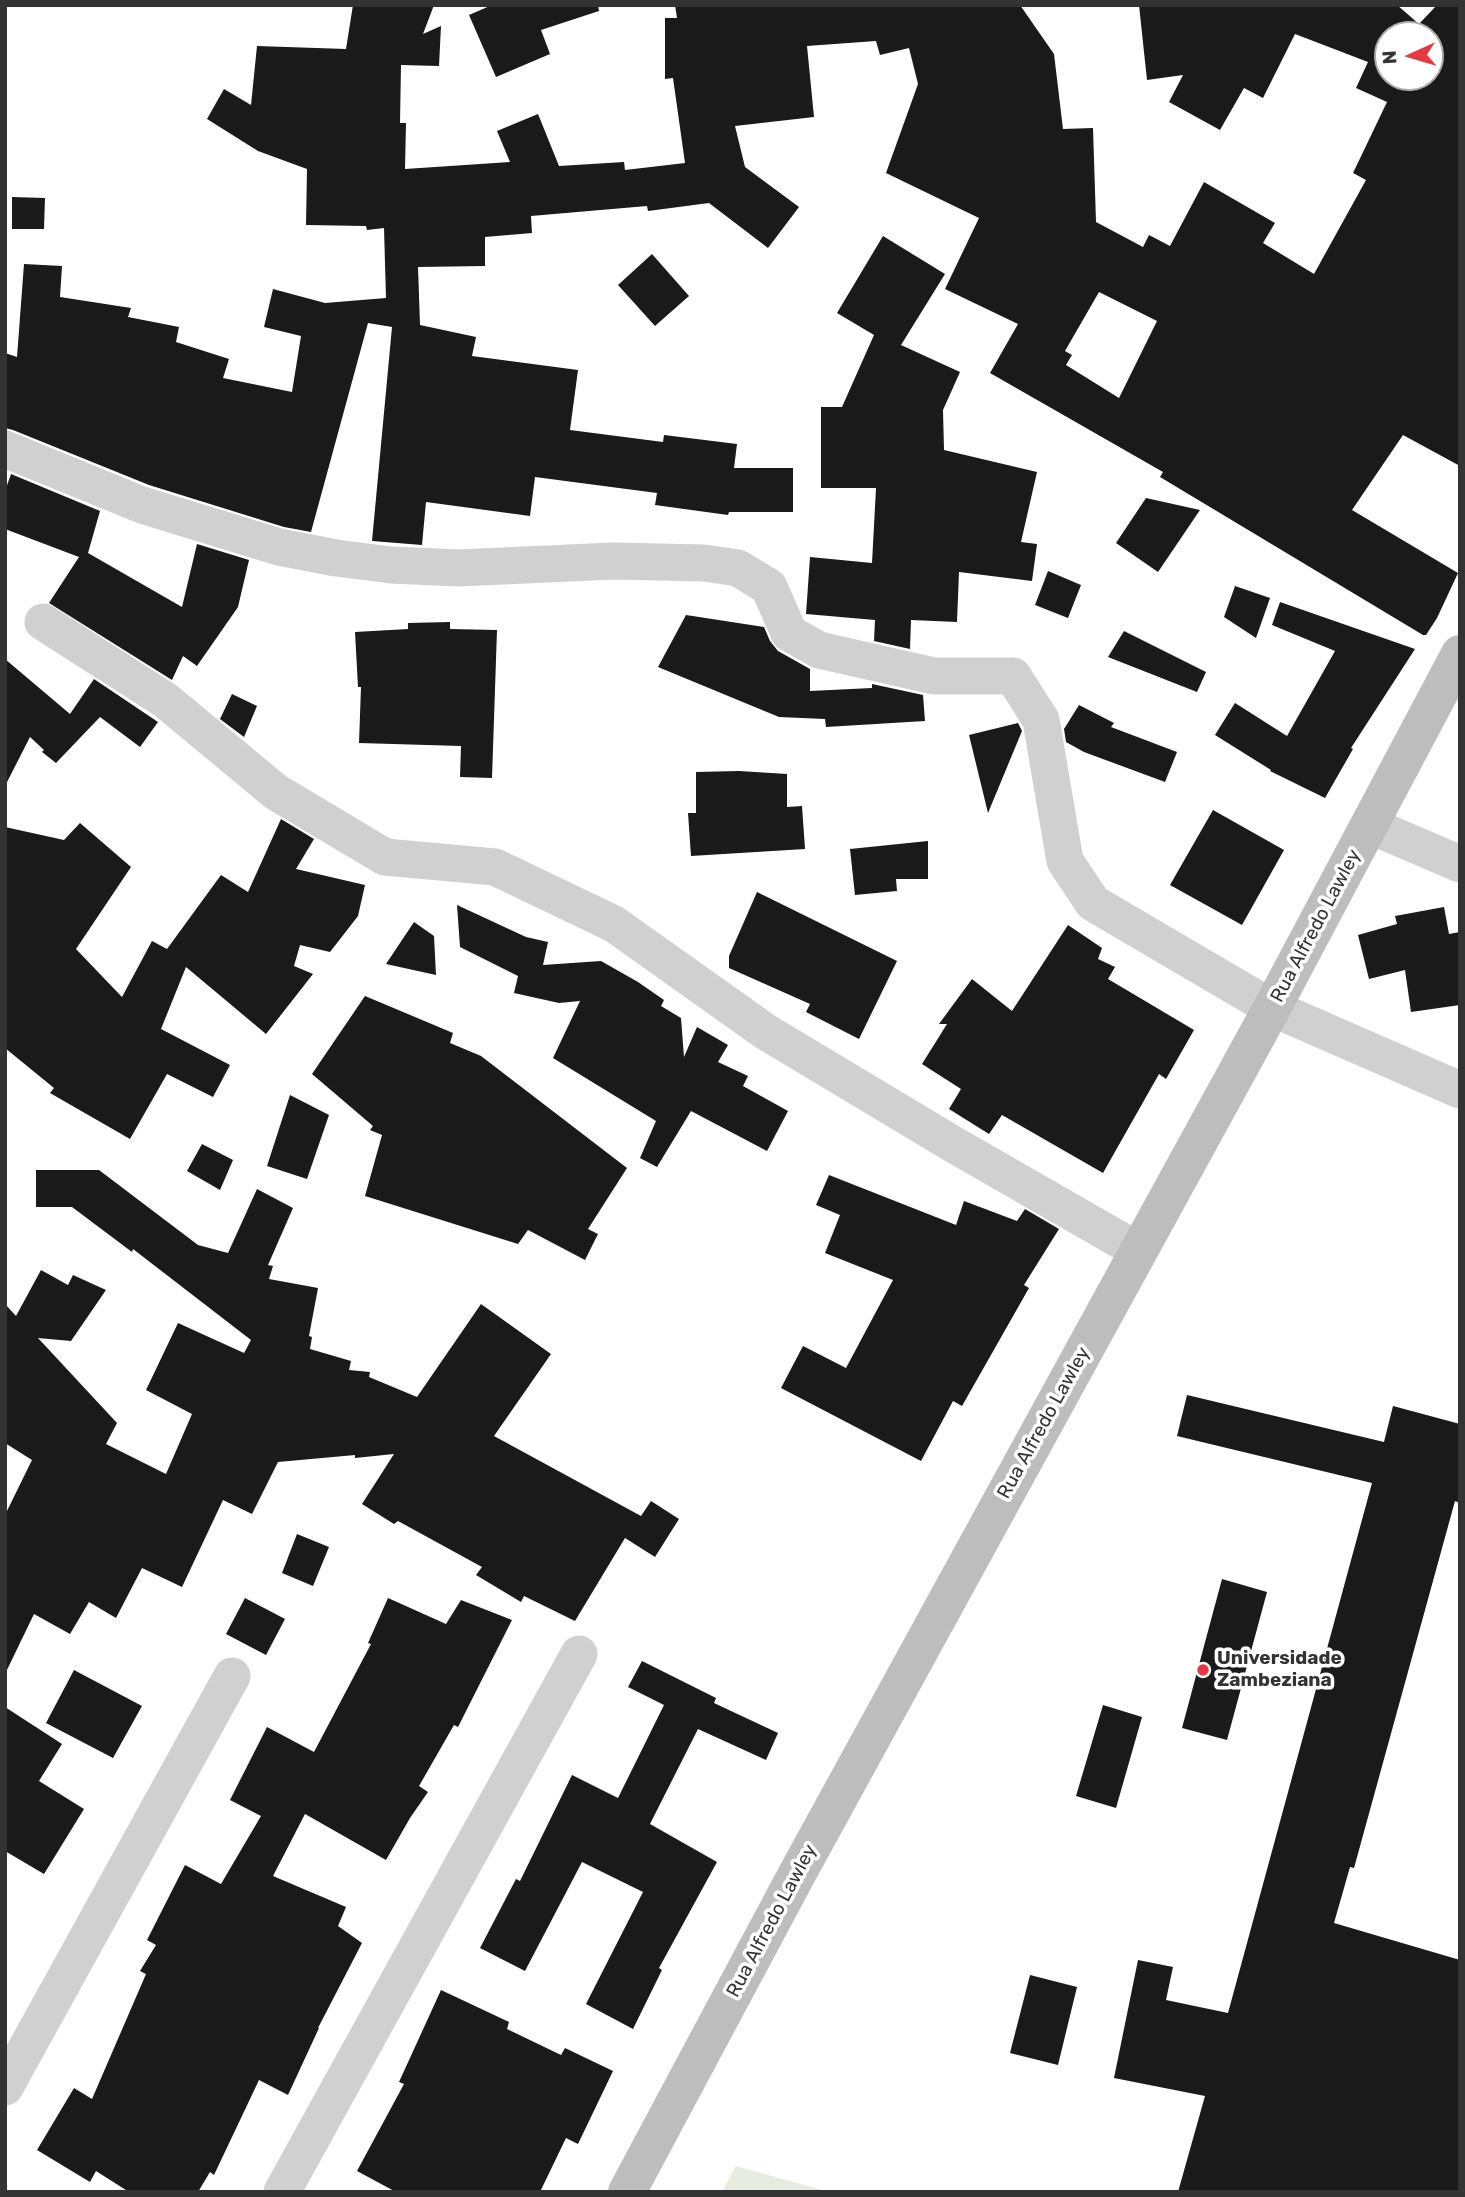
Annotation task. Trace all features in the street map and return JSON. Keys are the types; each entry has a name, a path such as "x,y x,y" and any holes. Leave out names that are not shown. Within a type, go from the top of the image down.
{"street":[{"path":"5,449 142,505 279,548 336,558 391,565 458,568 613,561 738,568 769,587 789,633 820,650 934,676 1013,676 1041,720 1065,861 1093,903 1272,1008 1460,1090"},
{"path":"43,622 165,700 276,792 385,857 495,867 614,924 766,1032 1139,1251"},
{"name":"Rua Alfredo Lawley","path":"627,2192 804,1862 1272,1008 1460,654"},
{"path":"1369,825 1460,864"},
{"path":"282,2192 579,1654"},
{"path":"5,2087 232,1676"}],"shaded area":[{"path":"736,2166 829,2192 722,2192"}],"building":[{"path":"353,5 434,5 423,34 441,26 439,66 401,65 400,123 406,123 405,169 510,162 497,131 538,114 559,166 624,162 625,170 685,163 673,78 665,79 665,18 677,18 675,5 1020,5 1054,54 1063,129 1093,128 1096,222 1143,247 1149,235 1170,246 1204,182 1275,223 1263,243 1314,274 1366,180 1353,173 1387,102 1356,88 1368,62 1295,34 1263,98 1244,88 1220,130 1169,102 1183,75 1147,80 1139,5 1397,5 1416,21 1374,21 1374,91 1444,91 1444,21 1422,21 1437,5 1460,5 1460,466 1403,435 1352,510 1458,573 1437,618 1426,635 1423,635 1160,477 1163,472 990,373 1018,324 945,289 979,218 886,173 918,84 909,48 880,55 876,41 807,46 814,117 735,126 745,167 799,207 768,248 709,203 648,211 647,206 531,216 532,233 485,237 485,266 418,267 420,325 476,337 472,356 578,370 570,430 663,442 664,435 737,444 734,468 793,468 793,512 729,512 728,515 655,505 657,493 535,477 530,516 426,502 422,545 372,541 392,327 368,323 311,532 284,527 149,485 5,428 5,353 17,357 24,264 62,266 60,297 131,308 128,317 179,327 176,342 229,359 223,378 292,392 301,336 264,327 273,289 325,303 386,298 384,228 367,230 366,226 306,225 307,169 258,151 207,119 224,89 251,105 257,46 346,49","holes":["1099,292 1157,321 1119,398 1066,365 1072,355 1065,351"]},
{"path":"492,5 598,5 599,11 541,30 550,54 496,77 469,15"},
{"path":"12,197 45,198 44,229 12,229"},
{"path":"883,236 945,274 901,345 960,372 943,410 944,450 1037,472 1021,542 1037,544 1032,581 959,572 957,622 911,620 910,649 874,641 875,620 806,614 810,557 872,563 876,488 821,488 821,407 842,407 874,335 837,313"},
{"path":"652,254 689,296 655,326 618,285"},
{"path":"11,474 100,511 88,553 182,607 197,544 249,560 238,607 197,666 183,656 172,680 49,603 79,557 5,529 5,491"},
{"path":"1146,498 1200,510 1158,572 1116,543"},
{"path":"1048,571 1081,585 1068,618 1035,605"},
{"path":"1235,586 1270,598 1256,638 1224,617"},
{"path":"1280,602 1415,649 1351,748 1353,749 1325,798 1270,771 1215,735 1235,703 1287,736 1335,651 1272,625"},
{"path":"686,615 764,627 778,651 810,669 810,691 872,688 872,684 923,695 925,721 826,727 825,719 779,717 658,667"},
{"path":"450,622 450,629 497,630 492,778 460,777 461,746 359,743 361,687 358,687 355,632 408,629 408,623"},
{"path":"1124,631 1206,672 1197,692 1108,657"},
{"path":"5,659 70,714 94,679 158,722 140,747 100,717 56,763 42,752 44,750 30,737 5,786"},
{"path":"232,694 257,706 244,737 220,719"},
{"path":"1079,705 1114,723 1111,727 1177,752 1165,782 1084,752 1066,742 1064,729"},
{"path":"1018,723 1022,731 988,813 969,735"},
{"path":"696,772 787,774 787,807 802,806 805,849 691,856 688,813 696,813"},
{"path":"1213,810 1284,850 1242,925 1170,885"},
{"path":"281,819 314,839 296,869 365,885 358,916 330,952 300,945 294,966 313,974 266,1034 186,967 161,1029 230,1065 213,1097 167,1074 130,1139 50,1093 54,1088 5,1048 5,827 64,840 80,823 131,867 76,949 122,997 152,941 167,949 221,875 248,892"},
{"path":"928,841 928,879 896,879 897,891 855,895 850,849"},
{"path":"757,892 897,961 859,1039 806,1012 810,1004 729,968 729,956"},
{"path":"457,905 526,937 548,942 543,965 601,961 638,982 664,1000 661,1006 681,1018 684,1057 697,1027 728,1045 718,1062 748,1076 743,1086 788,1111 767,1151 691,1111 657,1167 640,1158 656,1121 553,1058 580,1001 559,1003 514,993 518,976 460,947"},
{"path":"1444,907 1449,934 1460,932 1460,1005 1411,1012 1405,970 1369,979 1358,935 1397,924 1395,916"},
{"path":"414,922 434,936 436,975 386,964"},
{"path":"1068,925 1102,948 1098,959 1115,967 1108,979 1194,1030 1166,1079 1159,1074 1103,1173 1002,1115 989,1134 949,1109 961,1089 922,1064 947,1024 939,1024 972,979 1012,1011"},
{"path":"365,996 453,1033 450,1043 481,1056 627,1168 588,1229 598,1234 585,1260 528,1230 518,1244 365,1196 382,1135 370,1130 373,1126 312,1074"},
{"path":"290,1095 329,1115 307,1179 267,1166"},
{"path":"202,1144 233,1160 220,1190 187,1171"},
{"path":"36,1170 99,1170 198,1245 228,1253 257,1189 293,1208 268,1265 273,1266 269,1279 318,1288 309,1336 312,1337 310,1349 351,1361 349,1370 370,1372 369,1377 417,1397 481,1304 551,1354 494,1436 641,1516 651,1501 679,1519 655,1557 625,1538 575,1621 524,1596 521,1602 476,1575 482,1567 398,1521 394,1524 362,1504 394,1454 278,1462 252,1514 223,1500 182,1587 142,1568 116,1618 89,1602 70,1634 34,1614 5,1674 5,1515 32,1460 5,1443 5,1304 16,1316 41,1270 68,1285 73,1275 106,1290 71,1341 38,1338 117,1423 106,1444 166,1474 192,1414 146,1390 178,1323 244,1353 251,1340 133,1249 132,1252 72,1207 36,1207"},
{"path":"829,1175 956,1225 964,1201 1017,1221 1025,1209 1059,1229 1024,1285 1029,1288 962,1406 953,1401 921,1461 781,1388 803,1346 846,1368 893,1280 825,1253 840,1215 816,1205"},
{"path":"1187,1395 1384,1442 1393,1406 1460,1424 1460,1503 1455,1501 1354,1868 1350,1867 1334,1923 1460,1960 1460,2192 1178,2192 1205,2096 1114,2078 1138,1960 1173,1967 1166,2000 1228,2013 1372,1483 1177,1436"},
{"path":"297,1534 329,1547 313,1586 282,1573"},
{"path":"1222,1579 1267,1592 1227,1740 1182,1728"},
{"path":"245,1598 285,1619 266,1655 226,1634"},
{"path":"388,1598 446,1624 461,1600 512,1620 458,1727 454,1725 419,1786 428,1792 386,1860 305,1814 273,1876 346,1907 338,1926 362,1943 318,2028 288,2095 259,2080 214,2175 210,2172 198,2192 129,2192 96,2171 90,2182 37,2150 74,2088 92,2099 146,1974 140,1971 156,1945 147,1940 185,1865 221,1884 261,1816 230,1800 267,1727 314,1752 371,1644 368,1643"},
{"path":"642,1661 716,1698 714,1703 778,1733 766,1760 698,1729 650,1824 717,1862 659,1968 662,1970 633,2029 586,2004 643,1892 582,1862 525,1971 480,1948 516,1879 520,1881 572,1775 618,1798 664,1705 628,1687"},
{"path":"74,1670 142,1706 113,1758 46,1723"},
{"path":"1103,1705 1142,1717 1116,1808 1076,1796"},
{"path":"5,1707 62,1744 39,1781 84,1809 44,1874 5,1851"},
{"path":"1030,1975 1077,1987 1058,2065 1010,2053"},
{"path":"441,1990 509,2022 507,2029 561,2055 565,2048 613,2071 578,2144 566,2138 540,2192 396,2192 357,2171 404,2084 399,2082"}],"place":[{"name":"Universidade Zambeziana","path":"1203,1670"}]}
